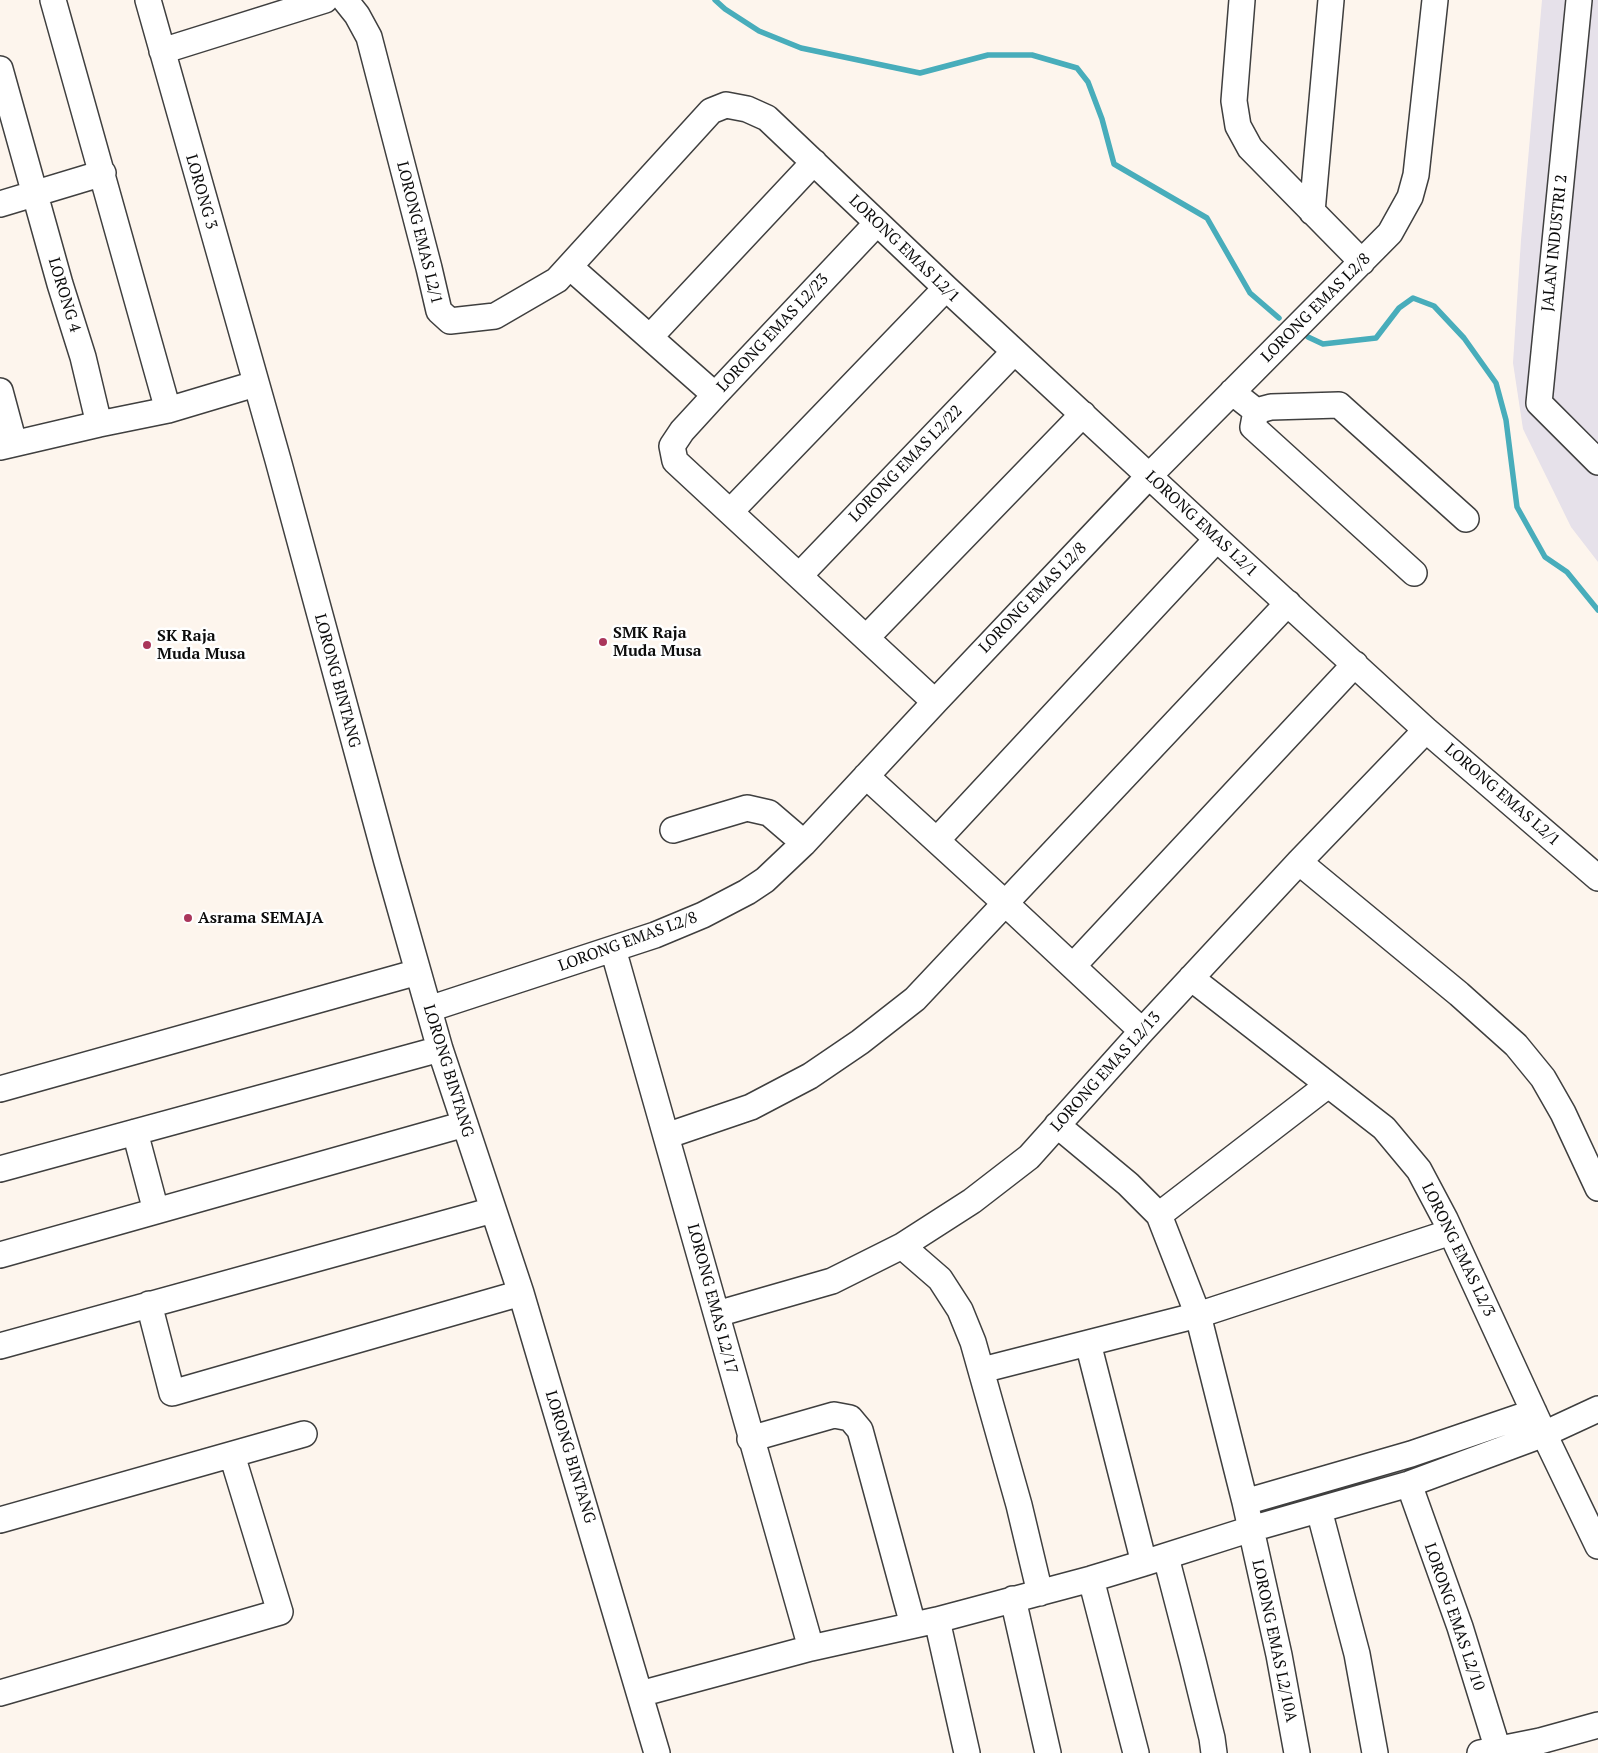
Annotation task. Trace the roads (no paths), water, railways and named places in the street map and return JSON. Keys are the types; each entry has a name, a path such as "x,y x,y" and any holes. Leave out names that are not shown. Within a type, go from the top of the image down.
{"street":[{"path":"53,0 168,410"},
{"name":"LORONG 3","path":"148,0 255,384"},
{"path":"162,51 326,0"},
{"name":"LORONG EMAS L2/1","path":"345,0 357,15 369,37 439,311 450,321 495,316 557,280 711,112 726,105 747,109 767,118 1014,352 1217,539 1426,730 1598,878"},
{"path":"1242,0 1234,101 1238,126 1250,148 1362,262"},
{"path":"1312,212 1331,0"},
{"name":"LORONG EMAS L2/8","path":"429,1009 655,935 703,915 747,892 780,867 804,843 1149,476 1390,233 1410,197 1416,175 1435,0"},
{"name":"JALAN INDUSTRI 2","path":"1579,0 1539,403 1598,462"},
{"name":"LORONG 4","path":"0,69 60,284 83,357 99,424"},
{"path":"650,337 814,162"},
{"path":"0,204 103,173"},
{"name":"LORONG EMAS L2/23","path":"730,512 675,461 672,446 682,431 715,395 877,223"},
{"path":"570,267 715,395"},
{"path":"935,702 730,512 946,288"},
{"name":"LORONG EMAS L2/22","path":"799,576 1014,352"},
{"path":"0,391 7,445 168,410 255,384"},
{"name":"LORONG BINTANG","path":"255,384 278,460 386,862 440,1049 521,1293 657,1753"},
{"path":"1232,392 1256,412"},
{"path":"1256,412 1270,406 1339,405 1466,519"},
{"path":"1256,412 1253,427 1414,573"},
{"path":"866,638 1083,414"},
{"path":"937,840 1217,539"},
{"path":"666,1136 751,1107 810,1076 860,1042 914,999 1288,603"},
{"path":"1073,966 1355,664"},
{"name":"LORONG EMAS L2/13","path":"716,1314 832,1280 902,1246 972,1201 1029,1158 1142,1031 1299,862 1426,730"},
{"path":"866,776 1142,1031"},
{"path":"673,830 747,808 769,813 804,843"},
{"path":"1299,862 1459,994 1516,1045 1542,1078 1563,1112 1598,1188"},
{"name":"LORONG EMAS L2/17","path":"613,949 750,1439 811,1648"},
{"path":"0,1089 418,972"},
{"name":"LORONG EMAS L2/3","path":"1192,978 1384,1128 1419,1170 1451,1232 1598,1546"},
{"path":"0,1169 440,1049"},
{"path":"1057,1126 1128,1184 1159,1215 1328,1085"},
{"path":"0,1255 465,1124"},
{"path":"135,1132 156,1211"},
{"path":"0,1346 494,1210"},
{"name":"LORONG EMAS L2/10A","path":"1159,1215 1198,1314 1245,1502 1279,1655 1297,1753"},
{"path":"982,1370 1198,1314 1451,1232"},
{"path":"902,1246 940,1279 960,1310 973,1342 1019,1505 1040,1593"},
{"path":"149,1304 172,1394 521,1293"},
{"path":"1088,1343 1155,1560 1193,1661 1214,1753"},
{"path":"1245,1502 1411,1454 1598,1409"},
{"path":"750,1439 834,1415 850,1418 860,1430 967,1753"},
{"path":"640,1694 811,1648 1040,1593 1155,1560 1251,1529 1409,1484 1539,1423"},
{"path":"0,1520 304,1434"},
{"path":"0,1693 280,1612 232,1454"},
{"name":"LORONG EMAS L2/10","path":"1409,1484 1460,1627 1489,1751"},
{"path":"1319,1510 1357,1654 1375,1753"},
{"path":"1091,1579 1136,1753"},
{"path":"1013,1599 1048,1753"},
{"path":"1489,1751 1540,1741 1598,1725"}],"waterway":[{"path":"715,0 725,9 759,31 801,48 920,73 988,55 1032,55 1077,68 1088,82 1102,119 1114,164 1207,218 1250,293 1279,318"},
{"path":"1308,337 1323,344 1376,338 1399,308 1413,298 1434,306 1464,338 1496,383 1506,420 1517,507 1545,557 1567,572 1598,610"}],"place":[{"name":"SMK Raja Muda Musa","path":"603,642"},
{"name":"SK Raja Muda Musa","path":"147,645"},
{"name":"Asrama SEMAJA","path":"188,918"}]}
